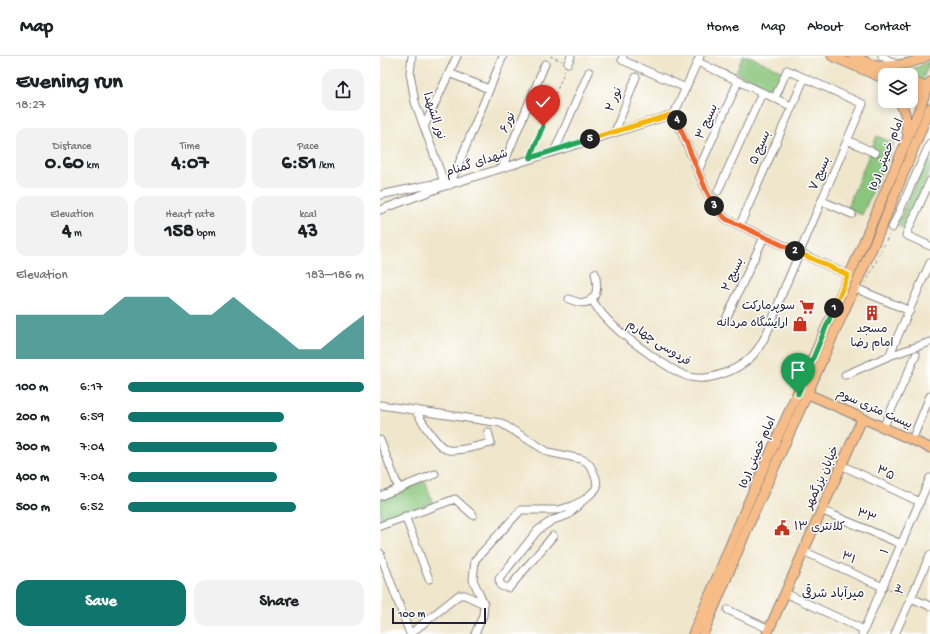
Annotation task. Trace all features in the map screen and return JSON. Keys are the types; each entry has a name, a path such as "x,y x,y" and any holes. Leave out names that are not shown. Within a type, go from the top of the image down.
{"main road":[{"path":"832,56 878,76"},
{"path":"853,56 876,66 886,68"},
{"path":"902,68 927,56"},
{"name":"امام خمینی (ره)","path":"693,634 881,200 907,136 928,93 930,82"},
{"path":"918,84 923,86 928,93 918,94"},
{"path":"902,108 905,113 907,136"},
{"name":"امام خمینی (ره)","path":"703,634 750,522 808,394 859,289 882,226 930,108"},
{"name":"بیست متری سوم","path":"808,394 930,448"},
{"name":"خیابان بزرگمهر","path":"768,632 862,419"}],"street":[{"name":"نور الشهدا","path":"412,56 410,73 415,102 447,183"},
{"path":"424,127 456,56"},
{"path":"380,195 447,183 503,56"},
{"path":"568,63 571,56"},
{"path":"623,56 622,60 686,88"},
{"path":"882,56 895,68"},
{"path":"791,106 738,82 699,59 674,114 706,190 715,207 726,219 848,275"},
{"name":"نور۶","path":"502,168 545,64"},
{"path":"775,98 787,70 804,78"},
{"path":"555,150 589,72"},
{"path":"449,73 489,89"},
{"name":"نور ۲","path":"615,132 636,77"},
{"name":"بسیج ۷","path":"800,253 863,104 804,78"},
{"name":"بسیج ۵","path":"740,225 804,78"},
{"name":"بسیج ۳","path":"698,171 738,82"},
{"path":"718,191 762,93"},
{"name":"شهدای گمنام","path":"380,210 447,183 502,168 555,150 674,114"},
{"path":"847,140 875,153"},
{"path":"892,228 930,143"},
{"path":"930,181 906,235 930,246"},
{"path":"822,201 852,214"},
{"name":"بسیج ۲","path":"725,321 764,237"},
{"name":"فردوسی چهارم","path":"591,299 602,315 616,330 643,350 671,368 690,377 706,378 736,368 756,351 774,314 800,253"},
{"path":"889,356 910,311 930,262"},
{"path":"570,299 582,303 591,299 596,293 597,289 595,273"},
{"path":"859,289 910,311"},
{"path":"845,375 889,356 930,342"},
{"path":"883,428 916,355"},
{"path":"912,440 930,396"},
{"path":"380,405 501,423 548,452 581,459 587,462 596,478 596,487 594,492 568,515 553,520 538,530 499,578 501,586 509,588 553,536"},
{"path":"415,410 437,443 448,450 491,443 488,432"},
{"path":"380,440 399,489"},
{"name":"۳۵","path":"841,465 920,502"},
{"path":"380,496 435,474"},
{"name":"۱","path":"863,632 930,478"},
{"path":"380,526 455,499 473,515"},
{"path":"475,634 483,615 484,604 473,580 475,560 521,510 558,510 572,506 584,500"},
{"name":"۳۳","path":"822,510 901,544"},
{"path":"405,516 429,579"},
{"name":"۳۱","path":"803,551 883,587"},
{"path":"380,553 410,634 459,595 465,595 484,604"},
{"name":"۳","path":"895,634 930,554"},
{"path":"785,593 863,632"},
{"path":"911,598 930,606"},
{"path":"728,610 768,632"}],"path":[{"path":"530,158 568,63 550,56"},
{"path":"536,86 556,94"},
{"path":"859,289 892,228"},
{"path":"883,587 911,598"}],"green space":[{"path":"743,56 749,56 786,73 777,94 736,72"},
{"path":"930,61 922,81 918,80 918,68 914,68"},
{"path":"877,136 894,143 862,215 847,208"},
{"path":"930,150 930,171 904,228 897,225"},
{"path":"425,481 433,503 380,523 380,499"}],"place":[{"name":"سوپرمارکت","path":"807,307"},
{"name":"مسجد امام رضا","path":"872,313"},
{"name":"ارایشگاه مردانه","path":"800,324"},
{"name":"کلانتری ۱۳","path":"782,528"}],"district":[{"name":"میرآباد شرقی","path":"833,594"}],"route":[{"path":"543,126 530,158 674,114 706,190 715,207 726,219 848,275 798,394"}]}
